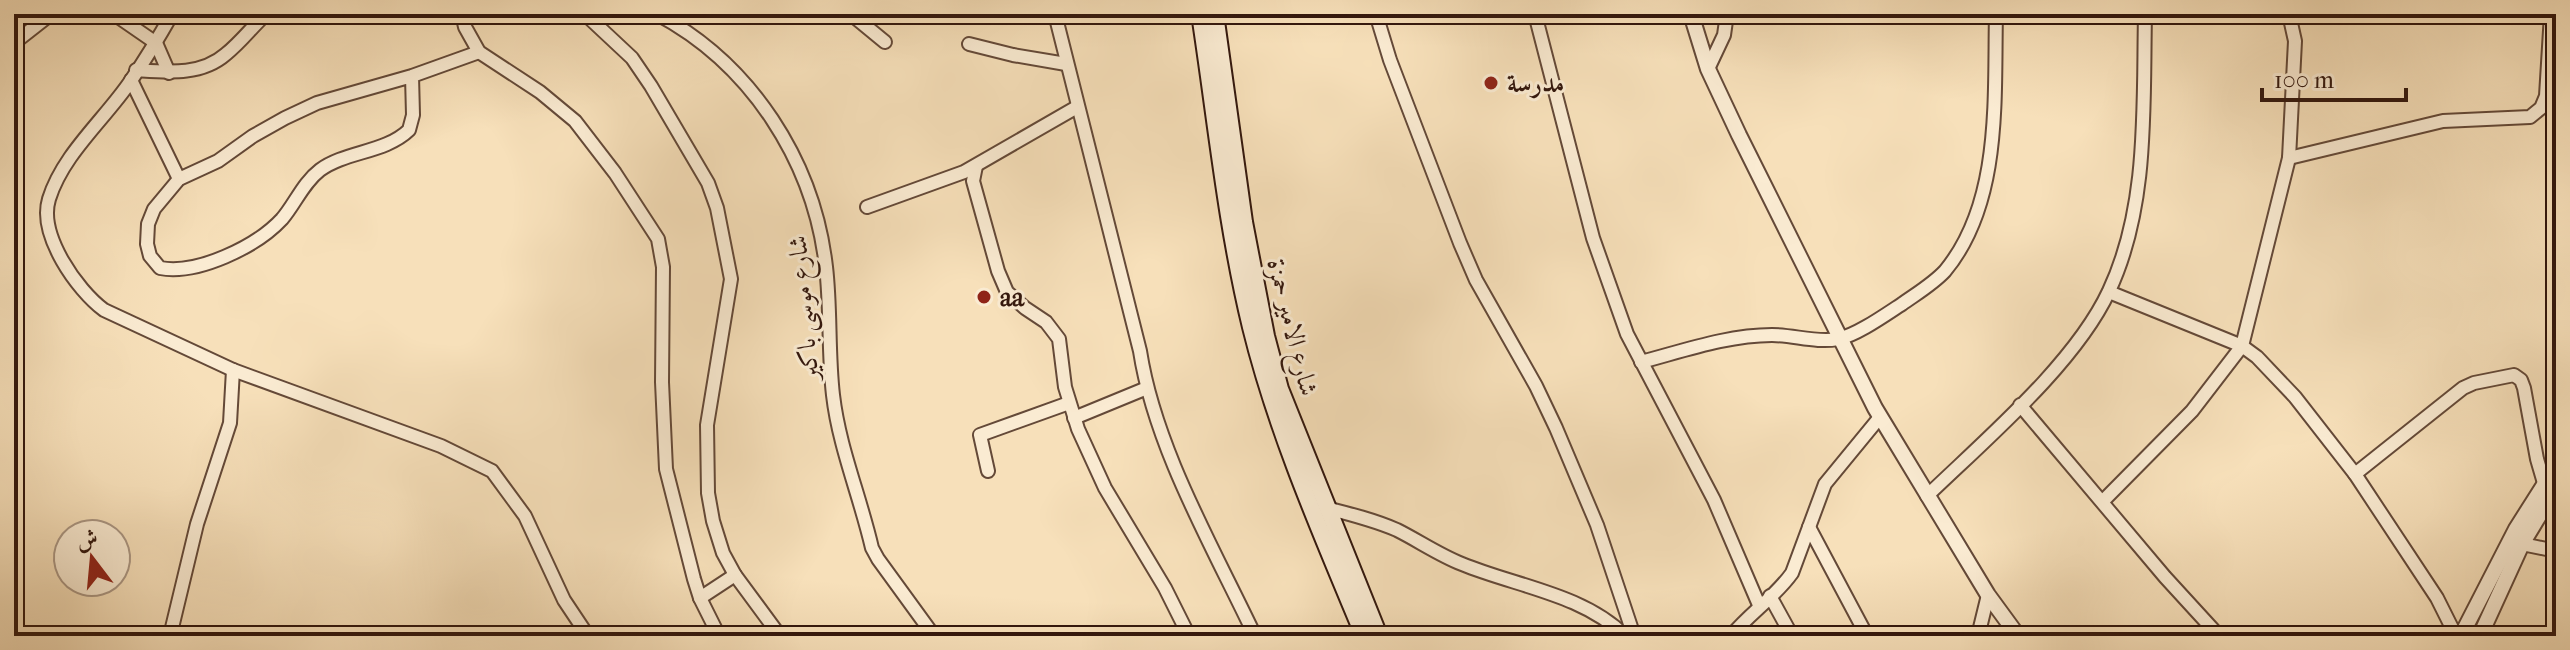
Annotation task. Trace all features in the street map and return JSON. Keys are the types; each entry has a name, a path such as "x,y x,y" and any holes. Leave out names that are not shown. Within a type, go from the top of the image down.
{"main road":[{"name":"شارع الامير حمزة","path":"1199,14 1228,208 1252,329 1273,407 1356,598 1379,636"},
{"name":"شارع الامير حمزة","path":"1215,14 1244,222 1266,336 1280,389 1326,508 1356,598 1364,636"}],"street":[{"path":"14,43 51,14"},
{"path":"114,14 156,43 169,73"},
{"path":"172,14 134,75 75,152 49,201 49,221 58,252 82,289 104,310 233,370 441,446 492,471 525,516 564,600 588,636"},
{"path":"134,75 210,66 227,54 266,14"},
{"path":"462,14 465,27 479,52 540,92 575,121 615,173 658,239 663,267 662,382 666,469 700,598 719,636"},
{"path":"585,14 632,58 651,86 708,183 723,228 731,279 707,425 708,493 723,553 735,575 780,636"},
{"name":"شارع موسى باكير","path":"657,14 712,51 749,87 771,115 795,157 823,244 833,397 872,548 934,636"},
{"path":"851,14 885,42"},
{"path":"1055,14 1160,431 1255,636"},
{"path":"1376,14 1390,60 1465,255 1556,428 1597,525 1634,636"},
{"path":"1535,14 1593,238 1627,334 1765,600 1792,636"},
{"path":"1691,14 1708,69 1880,417 1988,595 2018,636"},
{"path":"1708,69 1724,35 1727,14"},
{"path":"1641,362 1696,347 1751,337 1840,339 1930,285 1955,257 1968,234 1983,187 1993,125 1996,14"},
{"path":"1927,496 2020,405 2085,330 2109,292 2130,228 2137,194 2142,136 2145,14"},
{"path":"2103,501 2180,425 2242,346 2289,158 2295,41 2289,14"},
{"path":"2289,158 2443,121 2530,117 2541,108 2546,96 2551,14"},
{"path":"969,44 1066,64"},
{"path":"412,76 413,115 409,130 403,136 320,170 268,231 226,257 171,270 160,268 150,256 148,224 154,209 179,179 218,161 253,136 317,103 412,76 479,52"},
{"path":"134,75 179,179"},
{"path":"867,207 976,166 1077,107"},
{"path":"976,166 973,181 998,271 1007,292 1053,329 1059,339 1074,418 1105,488 1165,588 1189,636"},
{"path":"2109,292 2242,346 2257,357 2286,387 2355,474 2463,634 2516,529 2550,486"},
{"path":"170,636 197,524 230,423 233,370"},
{"path":"2355,474 2463,388 2514,375 2521,380 2524,388 2537,459 2550,486"},
{"path":"1074,418 1147,388"},
{"path":"988,471 980,435 1069,403"},
{"path":"2020,405 2165,577 2219,636"},
{"path":"1731,636 1783,586 1792,573 1825,484 1880,417"},
{"path":"2480,636 2550,486 2556,466"},
{"path":"1326,508 1397,530 1462,564 1587,609 1606,619 1625,636"},
{"path":"1809,527 1867,636"},
{"path":"2522,544 2556,551"},
{"path":"700,598 735,575"},
{"path":"1978,636 1988,595"}],"place":[{"name":"مدرسة","path":"1491,83"},
{"name":"aa","path":"984,297"}]}
